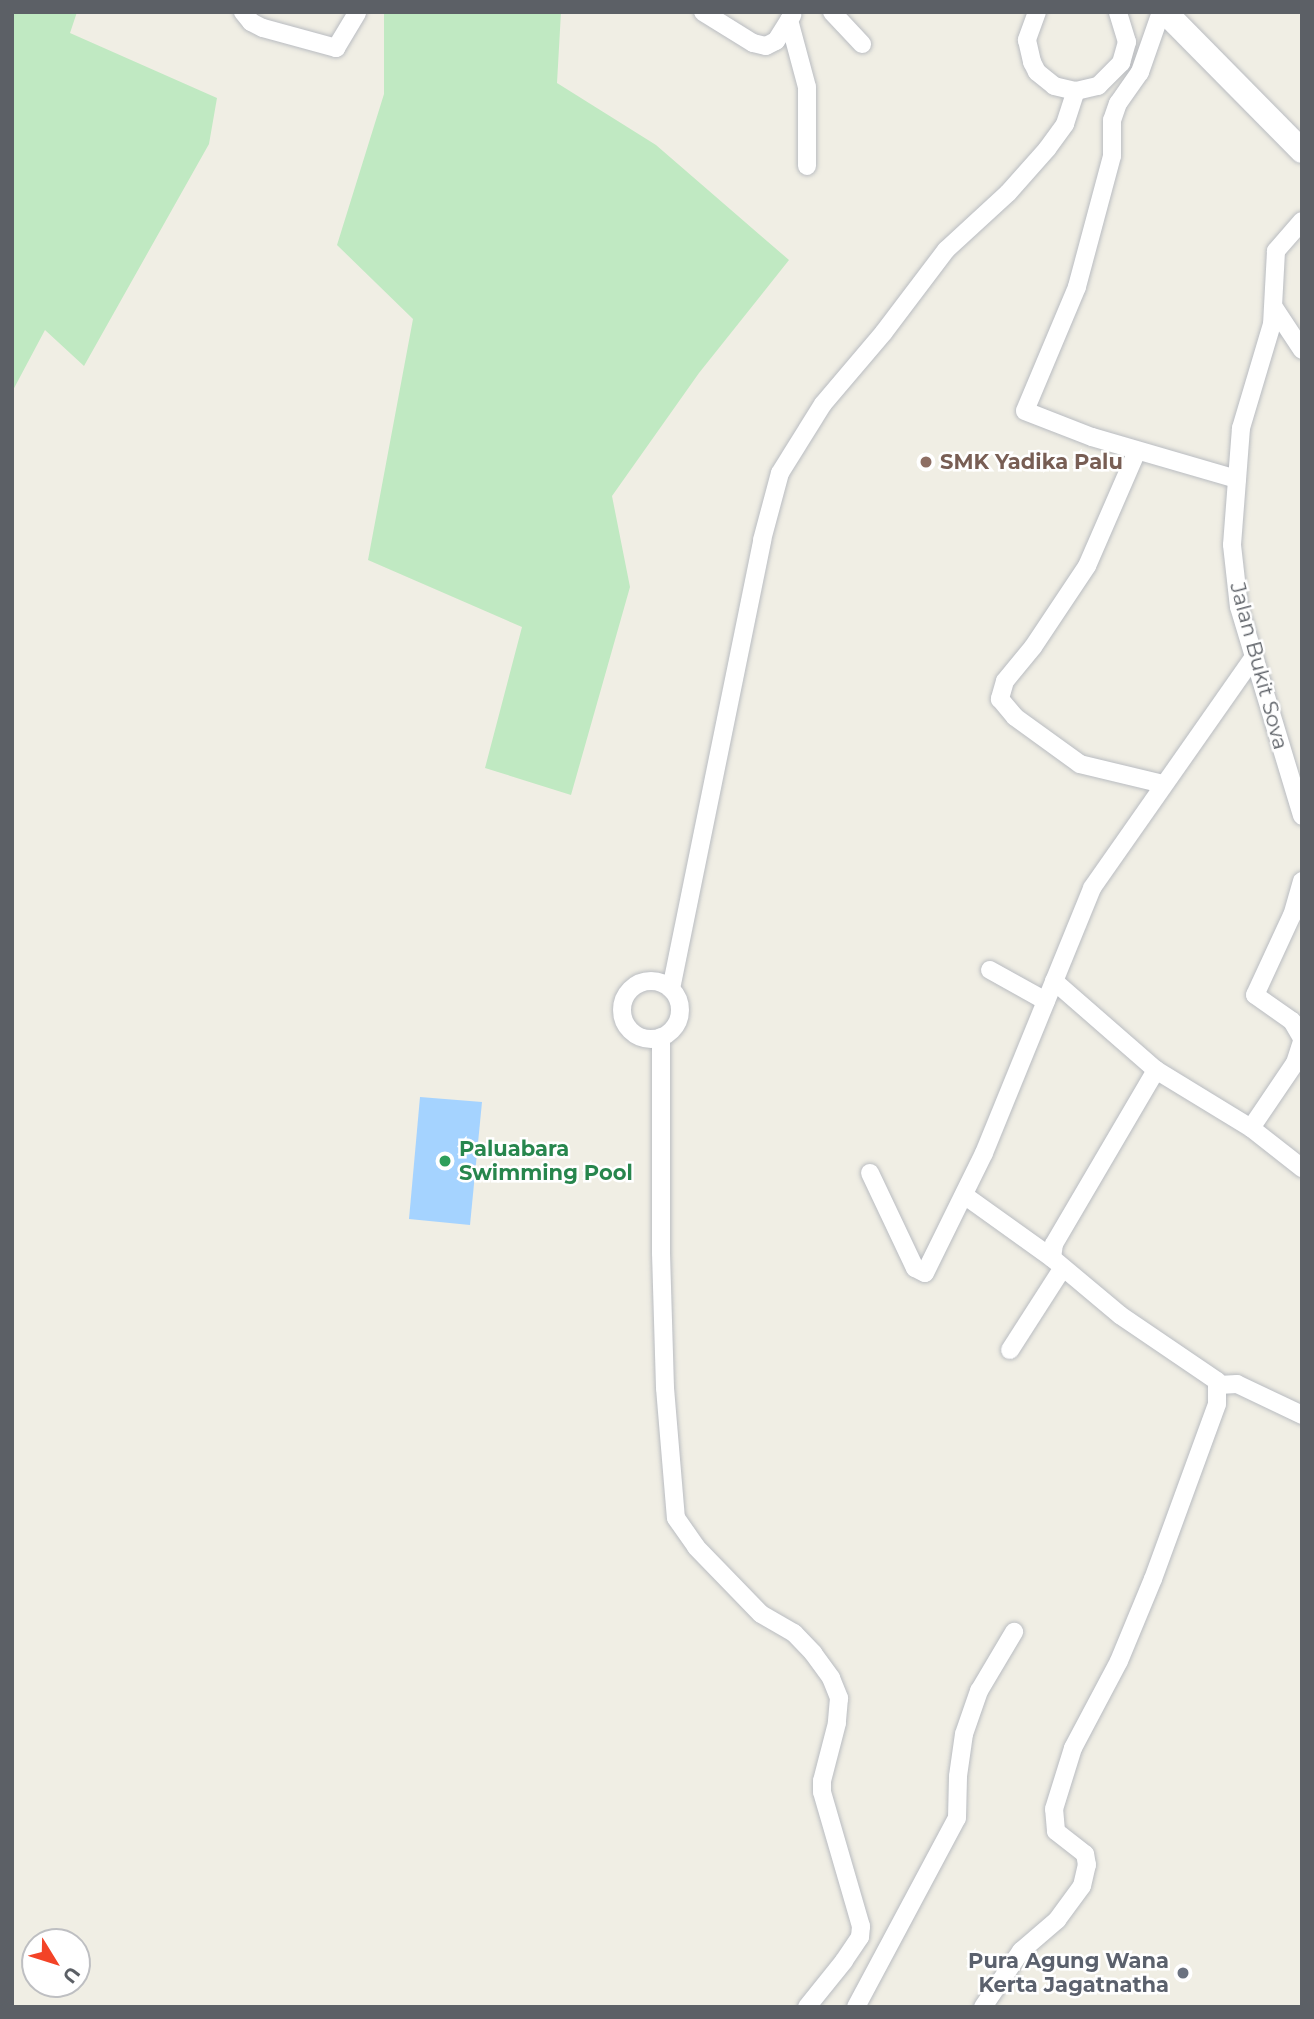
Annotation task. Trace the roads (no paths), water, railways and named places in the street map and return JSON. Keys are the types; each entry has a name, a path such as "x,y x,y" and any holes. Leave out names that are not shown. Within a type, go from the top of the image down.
{"street":[{"path":"243,12 251,22 270,30 336,48 357,13"},
{"path":"703,12 763,46 776,41 791,16"},
{"path":"832,12 862,44"},
{"path":"1037,12 1027,40 1032,62 1037,72 1054,86 1076,91 1098,86 1121,63 1127,42 1118,12"},
{"path":"1237,479 1137,451 1025,411 1077,287 1112,156 1112,120 1118,103 1140,72 1163,12 1302,151"},
{"path":"791,16 807,87 807,166"},
{"path":"671,989 762,540 780,473 822,404 884,332 946,250 1008,192 1047,149 1065,124 1076,91"},
{"name":"Jalan Bukit Sova","path":"1302,221 1276,251 1275,309 1268,344 1241,428 1232,545 1235,585 1302,816"},
{"path":"1275,309 1302,350"},
{"path":"1137,451 1109,521 1083,575 1033,647 1005,681 1000,699 1014,717 1080,764 1163,784"},
{"path":"870,1173 915,1268 923,1273 930,1266 997,1123 1092,888 1254,657"},
{"path":"1251,1128 1295,1063 1302,1039 1292,1021 1255,995 1292,915 1302,881"},
{"path":"990,970 1046,1001"},
{"path":"645,981 657,981 671,989 679,1002 679,1018 671,1031 662,1037 646,1038 632,1031 624,1017 624,1002 632,988 645,981"},
{"path":"1054,981 1156,1070 1251,1128 1302,1168"},
{"path":"662,1037 661,1252 665,1388 676,1518 696,1547 761,1614 794,1633 813,1653 831,1678 839,1698 838,1723 822,1781 822,1792 861,1926 860,1937 807,2007"},
{"path":"1010,1350 1057,1263 1054,1244 1156,1070"},
{"path":"964,1195 1057,1263 1120,1315 1206,1372 1218,1385 1217,1404 1207,1440 1119,1661 1073,1748 1054,1809 1056,1831 1084,1854 1087,1865 1082,1886 1057,1920 1021,1951 984,2007"},
{"path":"1218,1385 1237,1384 1302,1415"},
{"path":"856,2007 957,1818 960,1806 958,1776 964,1734 979,1691 1013,1632"}],"water":[{"name":"Paluabara Swimming Pool","path":"420,1097 482,1102 470,1225 409,1219"}],"place":[{"name":"SMK Yadika Palu","path":"926,462"},
{"name":"Paluabara Swimming Pool","path":"445,1161"},
{"name":"Pura Agung Wana Kerta Jagatnatha","path":"1183,1973"}]}
